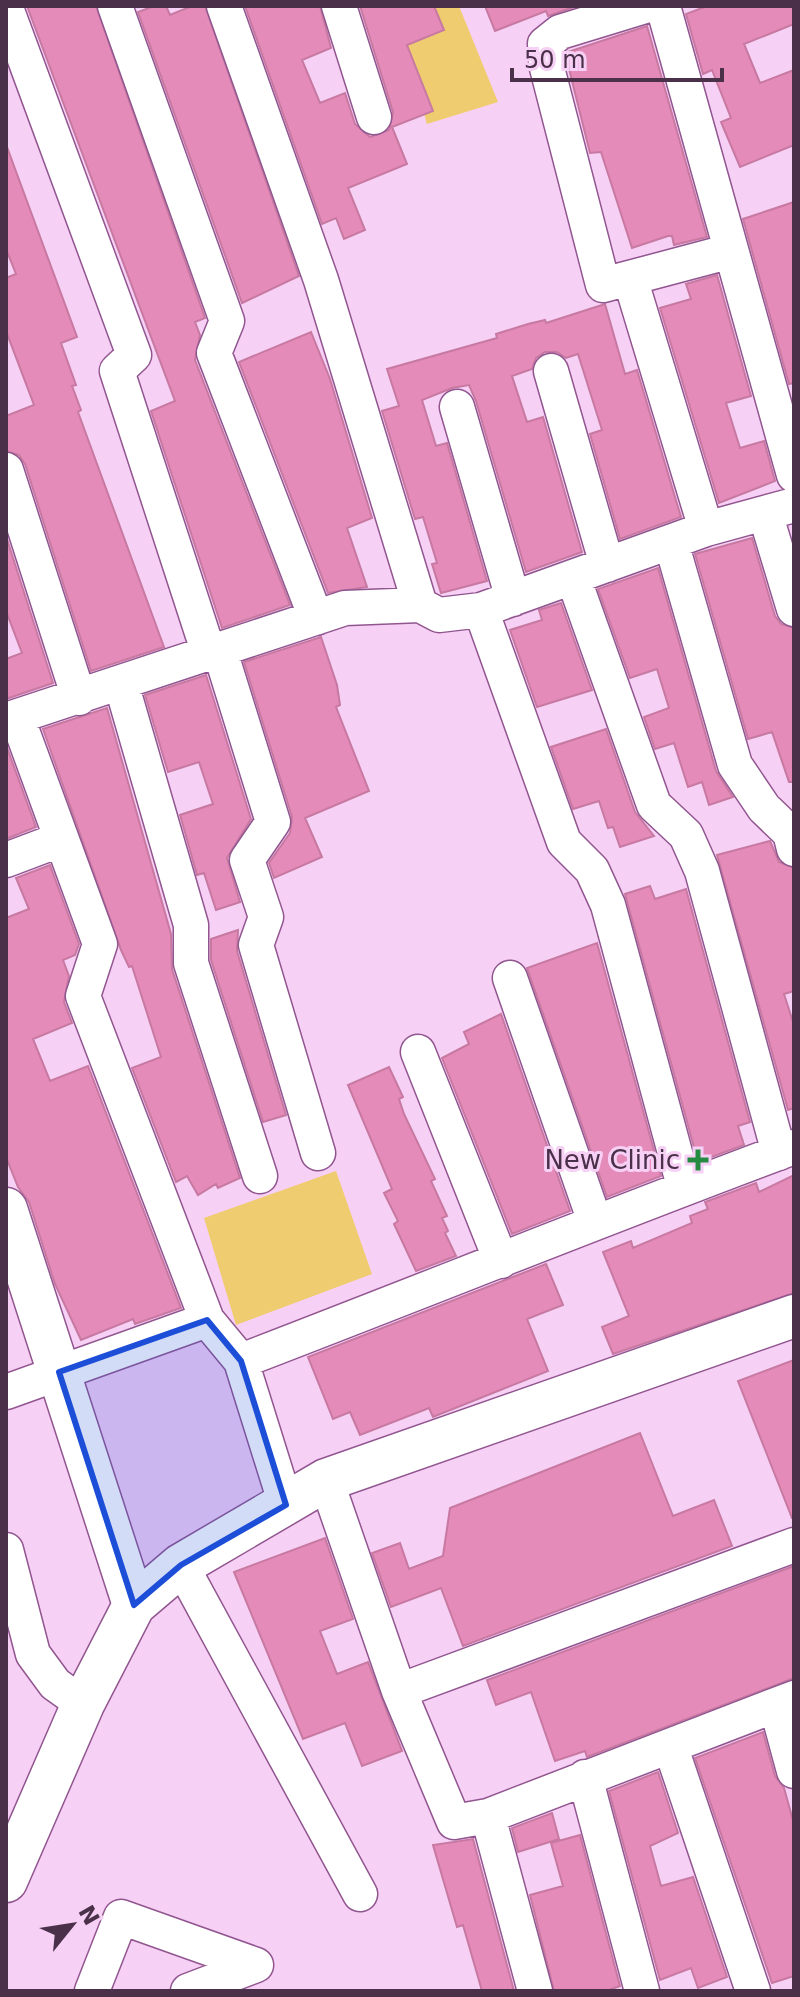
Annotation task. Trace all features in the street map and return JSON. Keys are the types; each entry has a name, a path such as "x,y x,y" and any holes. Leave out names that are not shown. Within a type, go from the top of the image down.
{"street":[{"path":"115,6 227,321 214,353 316,618"},
{"path":"224,6 321,280 420,605"},
{"path":"339,6 374,117"},
{"path":"645,6 560,32 545,44 546,64 603,285 731,251"},
{"path":"663,6 794,475"},
{"path":"6,8 134,355 117,371 273,822 247,860 266,917 256,945 318,1153"},
{"path":"630,278 706,529"},
{"path":"551,371 607,565"},
{"path":"457,407 513,599"},
{"path":"6,470 79,698"},
{"path":"286,1505 241,1361 207,1320 83,996 100,944 12,719 345,608 420,605 439,615 481,610 706,529 779,509 794,609"},
{"path":"671,542 735,765 764,808 790,833 794,849"},
{"path":"241,1361 501,1261 684,1186 786,1150 702,871 686,835 654,805 573,577"},
{"path":"481,610 564,842 592,870 608,905 684,1186"},
{"path":"121,683 191,925 191,963 260,1176"},
{"path":"6,860 59,840"},
{"path":"510,978 595,1222"},
{"path":"418,1052 501,1261"},
{"path":"6,1209 134,1605"},
{"path":"6,1881 83,1704 134,1605 181,1565 326,1480 794,1316"},
{"path":"6,1392 207,1320"},
{"path":"326,1480 399,1691 454,1822 488,1816 785,1702 794,1771"},
{"path":"399,1691 794,1545"},
{"path":"7,1559 33,1654 55,1684 83,1704"},
{"path":"181,1565 360,1894"},
{"path":"671,1748 753,1991"},
{"path":"585,1777 642,1991"},
{"path":"488,1816 535,1991"},
{"path":"92,1991 121,1917 256,1965 188,1991"}],"highlighted area":[{"path":"207,1320 241,1361 286,1505 181,1565 134,1605 59,1372"}],"shaded area":[{"path":"393,6 459,6 498,102 427,124"},
{"path":"336,1171 372,1274 236,1325 204,1218"}],"building":[{"path":"27,6 96,6 205,318 195,322 200,335 195,360 290,605 222,628 151,411 175,401"},
{"path":"154,6 166,6 170,15 192,6 205,6 299,276 242,303 138,12"},
{"path":"245,6 320,6 331,48 302,60 320,103 345,93 355,124 370,137 389,130 393,112 360,6 434,6 444,30 407,45 433,111 392,127 407,164 348,188 365,230 344,239 336,218 322,224"},
{"path":"485,6 577,6 548,16 546,11 495,31"},
{"path":"707,6 794,6 794,24 744,44 760,83 794,70 794,145 740,167 721,122 731,118 712,70 703,74 686,14"},
{"path":"647,26 707,237 674,245 672,236 668,236 632,248 601,152 590,153 565,53"},
{"path":"7,147 77,337 61,343 76,385 72,386 81,410 78,412 164,647 91,671 25,464 19,455 6,451 6,416 34,405 6,331 6,278 16,274 6,249"},
{"path":"794,202 794,383 789,384 743,219"},
{"path":"717,275 751,396 726,403 740,448 764,441 775,481 719,503 660,308 691,299 686,284"},
{"path":"605,304 625,374 637,370 681,517 620,539 590,434 602,430 578,354 566,358 557,352 545,352 536,358 532,369 512,376 527,422 543,417 582,552 526,572 476,401 469,385 452,388 422,400 436,446 447,443 487,581 441,593 432,564 437,563 423,517 415,519 382,411 399,406 387,369 497,338 496,334 528,324 545,320 546,323"},
{"path":"311,332 330,379 372,518 347,528 367,587 328,593 239,362"},
{"path":"6,536 53,683 6,699 6,659 22,653 6,611"},
{"path":"752,538 775,616 781,624 794,628 794,782 789,782 772,732 748,739 695,554"},
{"path":"658,568 716,771 733,797 709,805 702,782 688,787 674,743 655,749 644,717 669,708 657,669 630,678 598,589"},
{"path":"561,603 592,690 537,707 510,630 542,620 539,610"},
{"path":"321,637 337,685 340,705 336,707 369,791 305,818 322,857 274,878 269,863 290,833 292,817 244,662"},
{"path":"206,675 251,819 227,858 240,902 216,910 204,873 197,875 180,815 213,804 199,762 168,772 145,695"},
{"path":"107,708 171,934 172,969 240,1178 218,1188 216,1184 198,1195 187,1176 176,1182 132,1068 161,1057 132,966 129,967 121,950 43,729"},
{"path":"606,729 635,812 654,836 620,847 613,827 608,828 599,801 573,809 551,747"},
{"path":"6,745 36,827 6,839"},
{"path":"770,841 779,862 794,868 794,991 784,994 794,1025 794,1108 788,1110 717,855"},
{"path":"50,865 79,944 75,955 63,960 69,976 64,1002 72,1023 33,1039 50,1081 88,1066 181,1308 135,1324 133,1319 81,1340 55,1284 29,1202 18,1187 6,1157 6,918 29,909 16,878"},
{"path":"650,886 655,899 686,889 750,1122 738,1126 744,1145 698,1162 625,894"},
{"path":"238,930 237,951 286,1115 263,1122 211,960 211,939"},
{"path":"597,943 661,1176 607,1197 527,968"},
{"path":"501,1014 570,1211 512,1234 442,1058 469,1044 464,1032"},
{"path":"389,1067 403,1097 399,1099 404,1114 435,1179 431,1181 447,1216 442,1218 448,1231 445,1233 456,1256 416,1271 394,1224 398,1221 384,1193 392,1189 348,1085"},
{"path":"794,1175 794,1293 613,1354 602,1327 629,1316 603,1252 631,1241 633,1248 692,1223 690,1216 708,1209 705,1202 756,1183 759,1192"},
{"path":"546,1264 563,1305 527,1319 548,1371 433,1417 429,1408 360,1435 350,1412 333,1419 308,1357"},
{"path":"794,1360 794,1518 792,1518 738,1381"},
{"path":"640,1433 673,1516 714,1500 732,1546 463,1646 441,1588 391,1607 372,1553 400,1543 409,1569 443,1556 450,1508"},
{"path":"325,1538 353,1619 320,1631 337,1674 368,1662 402,1751 362,1766 345,1723 303,1739 234,1572"},
{"path":"794,1566 794,1678 587,1757 585,1751 555,1761 531,1692 496,1705 487,1680"},
{"path":"763,1732 775,1776 784,1788 794,1824 794,1976 772,1983 695,1758"},
{"path":"658,1772 678,1833 650,1846 661,1886 693,1877 727,1977 698,1988 691,1968 660,1980 609,1791"},
{"path":"552,1813 559,1839 518,1852 512,1828"},
{"path":"580,1835 620,1986 606,1991 554,1991 530,1895 563,1886 551,1843"},
{"path":"473,1839 514,1991 482,1991 463,1925 457,1927 433,1845"}],"place":[{"name":"New Clinic","path":"698,1160"}]}
